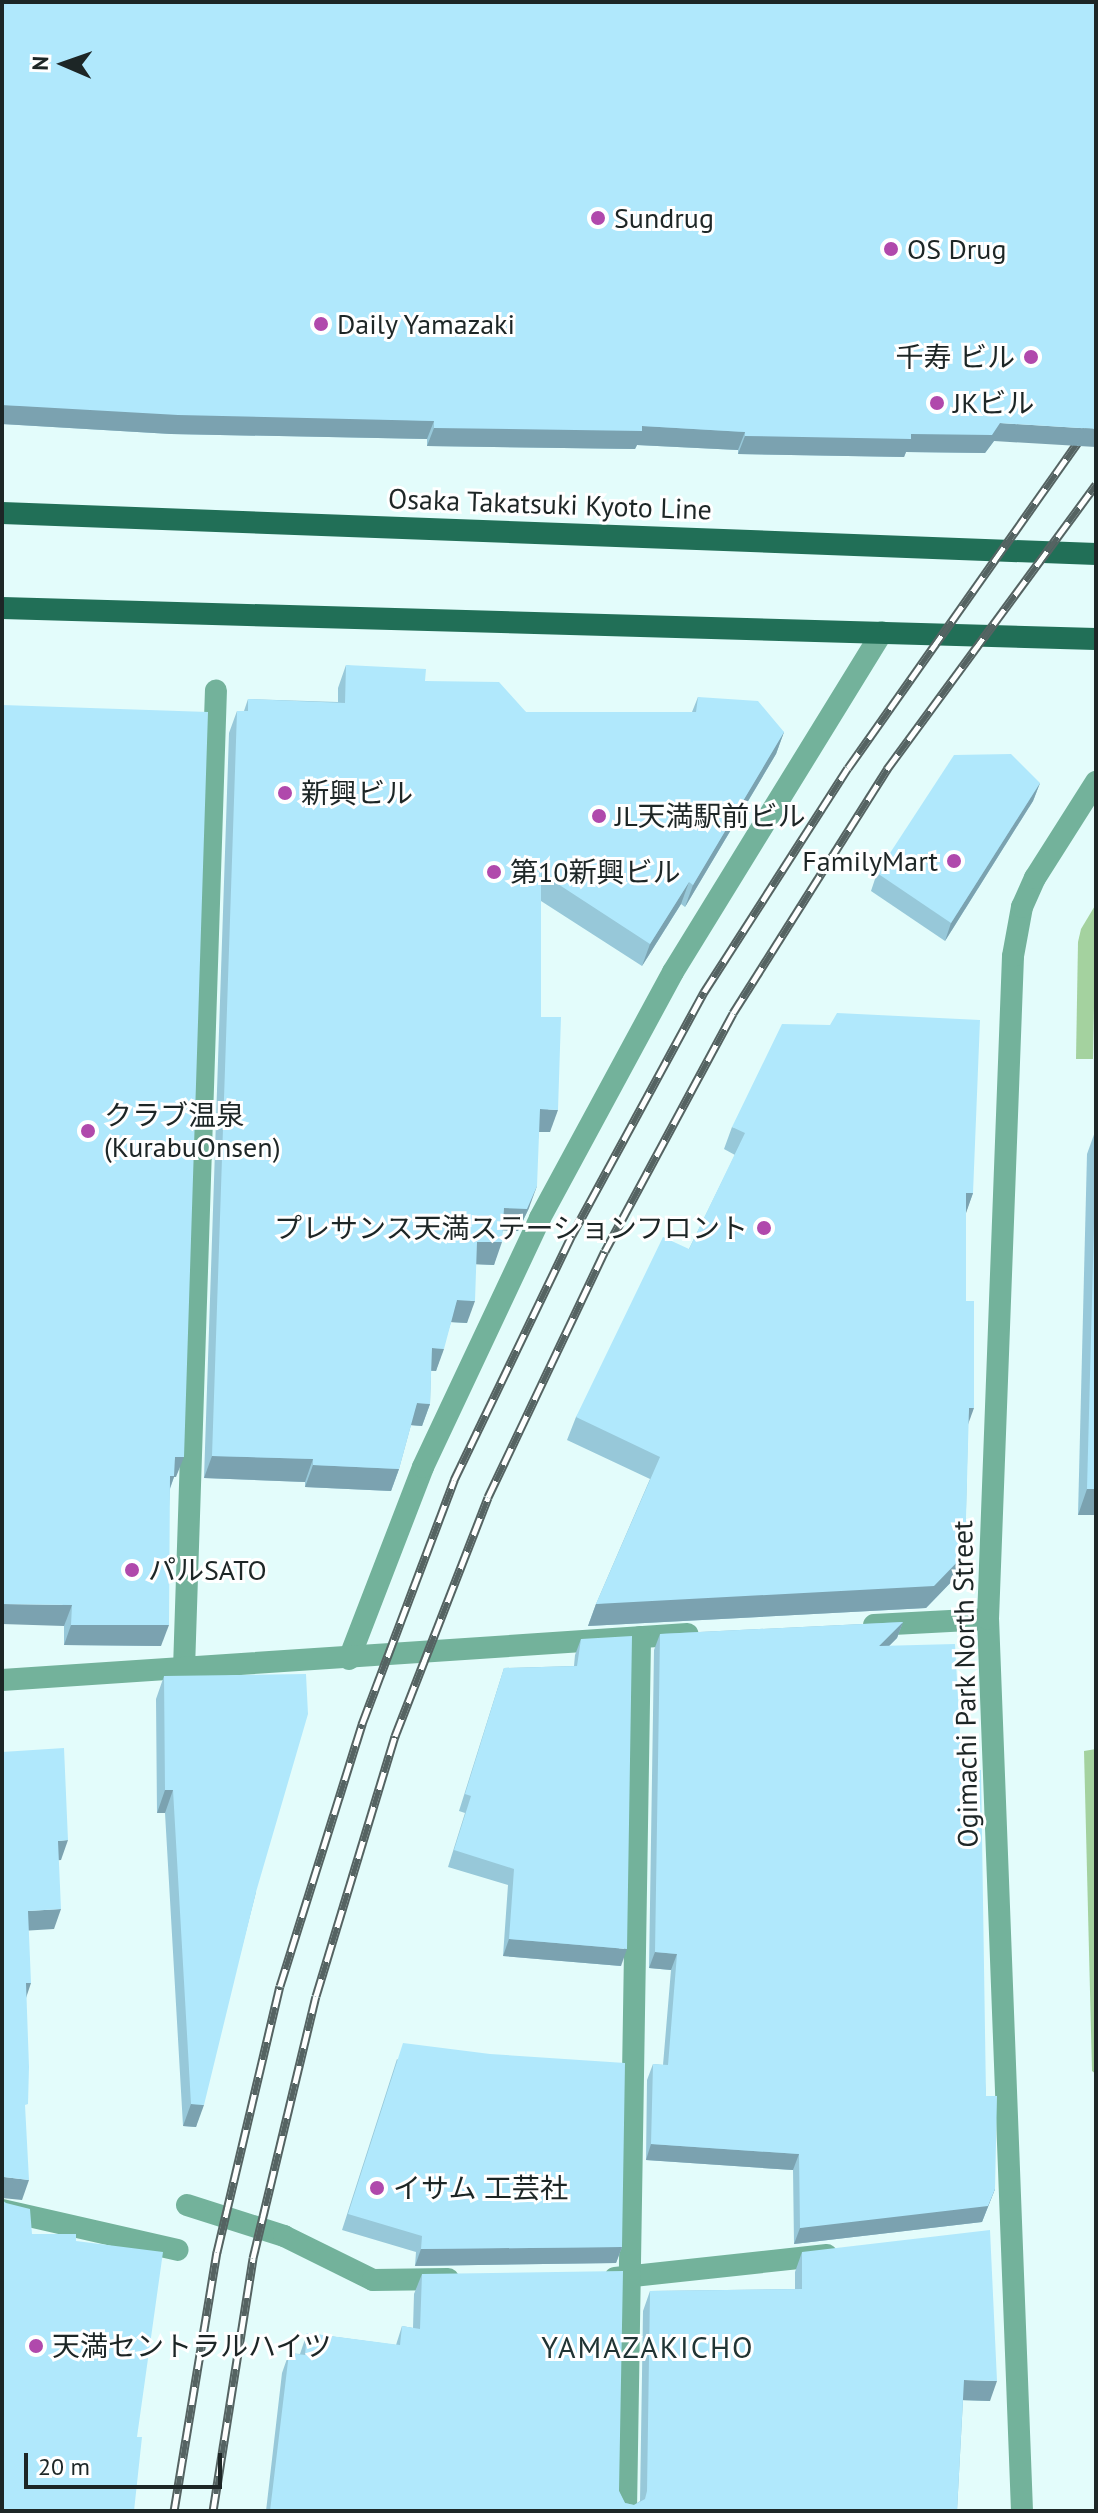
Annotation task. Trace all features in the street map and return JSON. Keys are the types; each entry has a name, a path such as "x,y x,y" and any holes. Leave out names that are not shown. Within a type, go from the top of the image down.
{"main road":[{"name":"Osaka Takatsuki Kyoto Line","path":"2,513 1096,554"},
{"path":"2,608 1096,639"}],"street":[{"path":"349,1659 423,1467 540,1218 673,972 882,632"},
{"path":"184,1669 216,691"},
{"name":"Ogimachi Park North Street","path":"1022,2511 1003,2234 988,1619 1013,956 1022,907 1035,878 1096,782"},
{"path":"846,1626 988,1619"},
{"path":"2,1680 703,1634"},
{"path":"626,2511 640,1637"},
{"path":"187,2205 284,2236 373,2280 464,2279"},
{"path":"2,2210 178,2250"},
{"path":"599,2278 852,2252"}],"green space":[{"path":"1096,904 1093,1059 1076,1059 1078,942 1081,929"},
{"path":"1096,1749 1096,2074 1092,2071 1084,1751"}],"building":[{"path":"2,2 1096,2 1096,429 1000,423 992,435 911,434 911,439 745,436 745,432 642,426 642,431 434,428 434,421 178,415 2,405"},
{"path":"346,665 426,669 425,681 499,682 526,712 696,712 698,697 758,701 784,732 693,885 689,882 650,944 541,873 541,1017 561,1017 558,1110 540,1109 537,1186 527,1209 504,1208 502,1242 477,1242 475,1301 457,1300 444,1349 432,1348 430,1404 417,1403 399,1469 313,1465 313,1459 212,1456 237,711 248,711 248,699 345,703"},
{"path":"2,705 208,712 184,1457 175,1457 174,1476 170,1476 169,1625 71,1625 72,1605 2,1604"},
{"path":"1011,754 1040,783 951,923 877,873 954,755"},
{"path":"837,1013 980,1020 973,1193 966,1193 966,1301 974,1301 974,1408 969,1408 965,1554 934,1586 596,1604 660,1457 576,1417 663,1237 689,1249 745,1133 732,1127 782,1024 830,1025"},
{"path":"1096,1148 1096,1489 1087,1489"},
{"path":"903,1622 879,1646 955,1644 962,1771 981,1770 986,2096 997,2096 995,2189 988,2206 800,2228 799,2154 651,2144 653,2064 668,2065 677,1954 655,1952 660,1634"},
{"path":"632,1636 627,1949 509,1939 514,1869 454,1850 471,1796 465,1794 504,1668 577,1666 581,1639"},
{"path":"306,1674 308,1714 256,1892 204,2105 191,2104 173,1790 165,1790 164,1676"},
{"path":"64,1748 68,1840 58,1841 61,1909 28,1911 31,1983 26,1983 29,2067 28,2104 25,2105 29,2180 2,2179 2,1752"},
{"path":"403,2043 490,2054 625,2063 622,2247 421,2249 422,2236 348,2214"},
{"path":"2,2200 30,2209 32,2234 76,2234 76,2241 163,2252 137,2437 142,2437 134,2511 2,2511"},
{"path":"990,2230 997,2381 964,2380 957,2511 270,2511 289,2353 305,2355 307,2333 400,2345 402,2326 420,2329 422,2274 623,2271 619,2491 625,2503 634,2505 645,2499 647,2491 650,2291 802,2289 802,2252"}],"railway":[{"path":"174,2511 217,2252 280,1986 362,1724 454,1480 572,1235 704,992 848,768 1096,416"},
{"path":"213,2511 253,2258 316,1996 395,1736 488,1497 605,1251 733,1013 887,769 1096,484"}],"place":[{"name":"Sundrug","path":"598,218"},
{"name":"OS Drug","path":"891,249"},
{"name":"Daily Yamazaki","path":"321,324"},
{"name":"千寿 ビル","path":"1031,357"},
{"name":"JKビル","path":"937,403"},
{"name":"新興ビル","path":"285,793"},
{"name":"JL天満駅前ビル","path":"599,816"},
{"name":"FamilyMart","path":"954,861"},
{"name":"第10新興ビル","path":"494,872"},
{"name":"クラブ温泉 (KurabuOnsen)","path":"88,1131"},
{"name":"プレサンス天満ステーションフロント","path":"764,1228"},
{"name":"パルSATO","path":"132,1570"},
{"name":"イサム 工芸社","path":"377,2188"},
{"name":"天満セントラルハイツ","path":"36,2346"}],"district":[{"name":"YAMAZAKICHO","path":"648,2347"}]}
